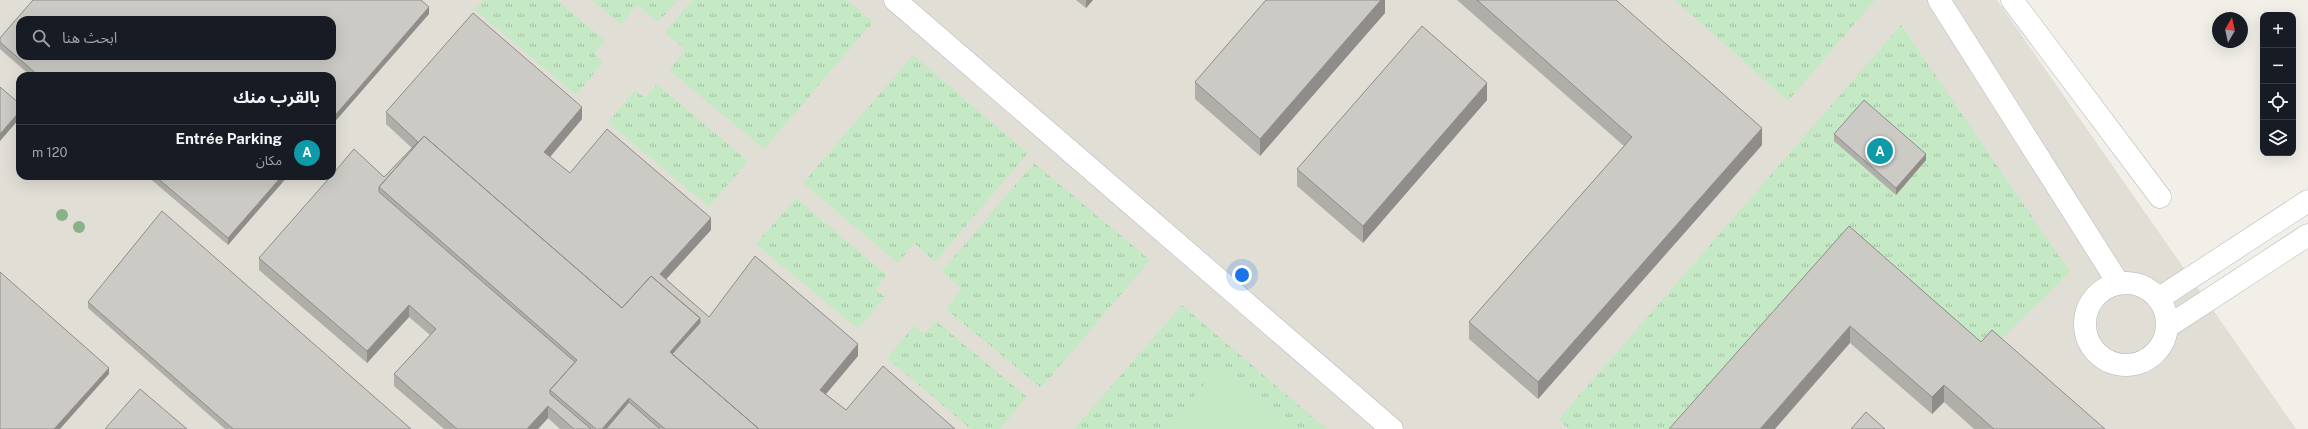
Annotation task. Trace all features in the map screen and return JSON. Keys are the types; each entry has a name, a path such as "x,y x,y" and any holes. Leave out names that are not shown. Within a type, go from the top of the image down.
{"street":[{"path":"894,0 1392,429"},
{"path":"1938,0 2119,284"},
{"path":"2012,0 2160,197"},
{"path":"2158,299 2308,200"},
{"path":"2167,327 2308,235"},
{"path":"2119,284 2141,286 2158,299 2166,317 2167,327 2164,340 2157,351 2141,362 2122,366 2109,362 2098,355 2089,344 2085,332 2085,319 2088,306 2096,296 2107,287 2119,284"}],"shaded area":[{"path":"0,0 1997,0 2296,429 0,429"}],"green space":[{"path":"483,0 557,0 605,40 594,54 603,62 576,95 475,10"},
{"path":"592,0 678,0 658,22 637,5 621,25"},
{"path":"692,0 847,0 873,22 764,149 669,70 685,50 665,32"},
{"path":"1675,0 1875,0 1788,101"},
{"path":"1901,25 2070,272 1981,359 1849,243 1685,429 1569,429 1558,420"},
{"path":"913,55 1028,153 935,262 914,243 898,263 803,183"},
{"path":"657,84 748,161 709,207 608,122 635,90 645,98"},
{"path":"1034,163 1150,260 1041,388 946,309 962,289 942,271"},
{"path":"796,198 887,275 875,289 885,297 858,329 756,244"},
{"path":"1182,305 1326,429 1074,429"},
{"path":"936,321 1027,397 1000,429 971,429 887,358 914,326 924,334"},
{"path":"1217,370 1286,429 1166,429"}],"building":[{"path":"33,0 421,0 429,7 336,114 336,72 34,72 21,60 336,60 336,16 19,16"},
{"path":"1266,0 1381,0 1260,139 1195,82"},
{"path":"1477,0 1616,0 1762,128 1538,382 1469,322 1632,137"},
{"path":"473,13 582,107 544,152 570,173 607,129 711,218 660,274 709,317 755,256 858,344 820,390 846,410 883,366 955,429 759,429 672,354 700,323 700,318 651,276 622,308 424,136 379,187 379,192 575,362 550,390 550,394 591,429 574,429 548,406 527,429 457,429 394,374 436,329 409,305 367,351 259,258 327,180 336,180 336,170 354,149 384,177 418,142 386,112"},
{"path":"16,20 16,56 0,42 0,38"},
{"path":"1422,26 1487,83 1363,226 1297,169"},
{"path":"0,87 16,101 16,116 0,134"},
{"path":"1864,100 1926,154 1896,188 1834,134"},
{"path":"424,136 622,308 651,276 700,318 670,352 759,429 665,429 629,398 602,429 596,429 550,390 577,360 379,187"},
{"path":"160,180 279,180 228,238"},
{"path":"162,211 411,429 233,429 88,302"},
{"path":"1849,226 1981,342 1992,330 2105,429 1994,429 1944,385 1932,397 1850,326 1760,429 1669,429"},
{"path":"0,272 109,368 54,429 0,429"},
{"path":"140,389 187,429 105,429"},
{"path":"629,402 660,429 606,429"},
{"path":"1866,412 1885,429 1851,429"}],"place":[{"name":"Entrée Parking","path":"1880,151"}]}
